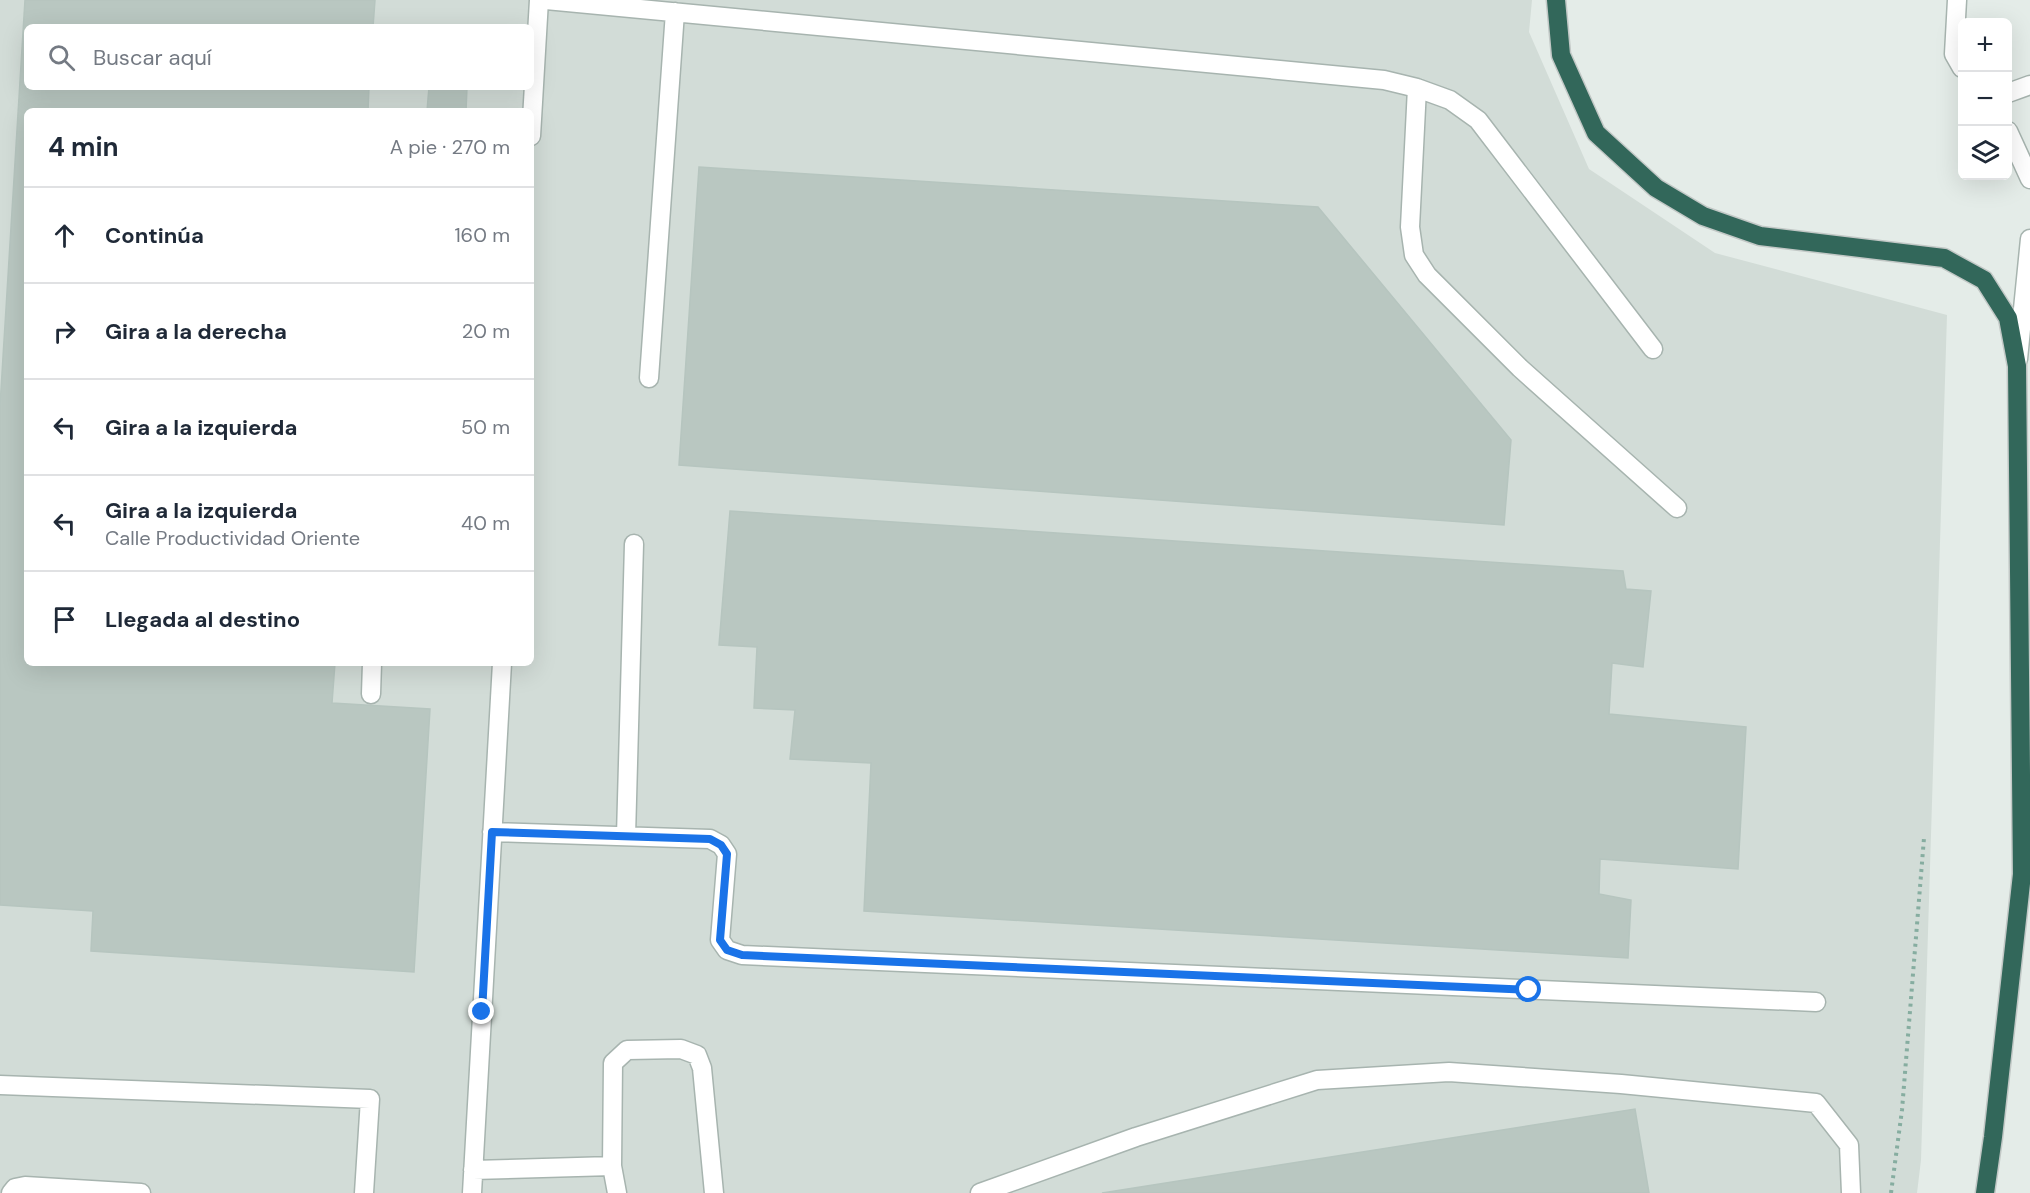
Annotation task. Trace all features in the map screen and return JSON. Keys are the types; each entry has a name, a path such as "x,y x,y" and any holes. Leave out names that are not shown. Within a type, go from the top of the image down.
{"highway":[{"path":"1556,0 1562,55 1596,133 1656,188 1702,216 1760,236 1944,258 1984,280 2008,318 2017,366 2022,877"},
{"path":"1985,1193 2030,800"}],"street":[{"path":"534,85 539,0"},
{"path":"546,0 1384,80 1418,88 1450,100 1478,120 1653,349"},
{"path":"1957,0 1954,54 1958,61"},
{"path":"649,378 675,12"},
{"path":"2012,91 2030,85"},
{"path":"1418,88 1410,227 1414,255 1427,275 1520,368 1677,508"},
{"path":"533,108 534,90"},
{"path":"2012,141 2030,179"},
{"path":"2017,366 2030,239"},
{"path":"626,836 634,544"},
{"path":"370,693 372,666"},
{"path":"472,1193 502,666"},
{"path":"492,832 710,839 721,845 727,854 720,940 727,950 742,955 1816,1002"},
{"path":"617,1193 612,1166 613,1062 627,1050 681,1049 697,1055 702,1068 714,1193"},
{"path":"980,1193 1136,1137 1317,1080 1449,1072 1621,1084 1816,1102 1850,1145 1851,1193"},
{"path":"0,1085 370,1099 364,1193"},
{"path":"473,1170 612,1166"},
{"path":"11,1193 15,1188 25,1186 141,1193"}],"path":[{"path":"1891,1193 1902,1110 1924,838"}],"shaded area":[{"path":"0,0 1532,0 1529,32 1589,169 1715,253 1947,315 1921,1160 1917,1193 0,1193"}],"building":[{"path":"25,0 375,0 373,24 24,24 24,90 369,90 368,108 24,108 24,666 335,666 332,703 430,709 414,972 91,951 93,911 0,905 0,406"},
{"path":"429,90 467,90 466,108 427,108"},
{"path":"699,167 1318,207 1511,440 1504,525 679,465"},
{"path":"730,511 1623,571 1626,589 1651,591 1643,667 1612,663 1609,714 1746,727 1738,869 1600,859 1599,894 1631,900 1628,958 864,911 871,763 790,759 795,710 754,708 757,647 719,645"},
{"path":"1635,1109 1649,1193 1102,1193"}],"route":[{"path":"482,1012 492,832 710,839 721,845 727,854 720,940 727,950 742,955 1529,990"}]}
